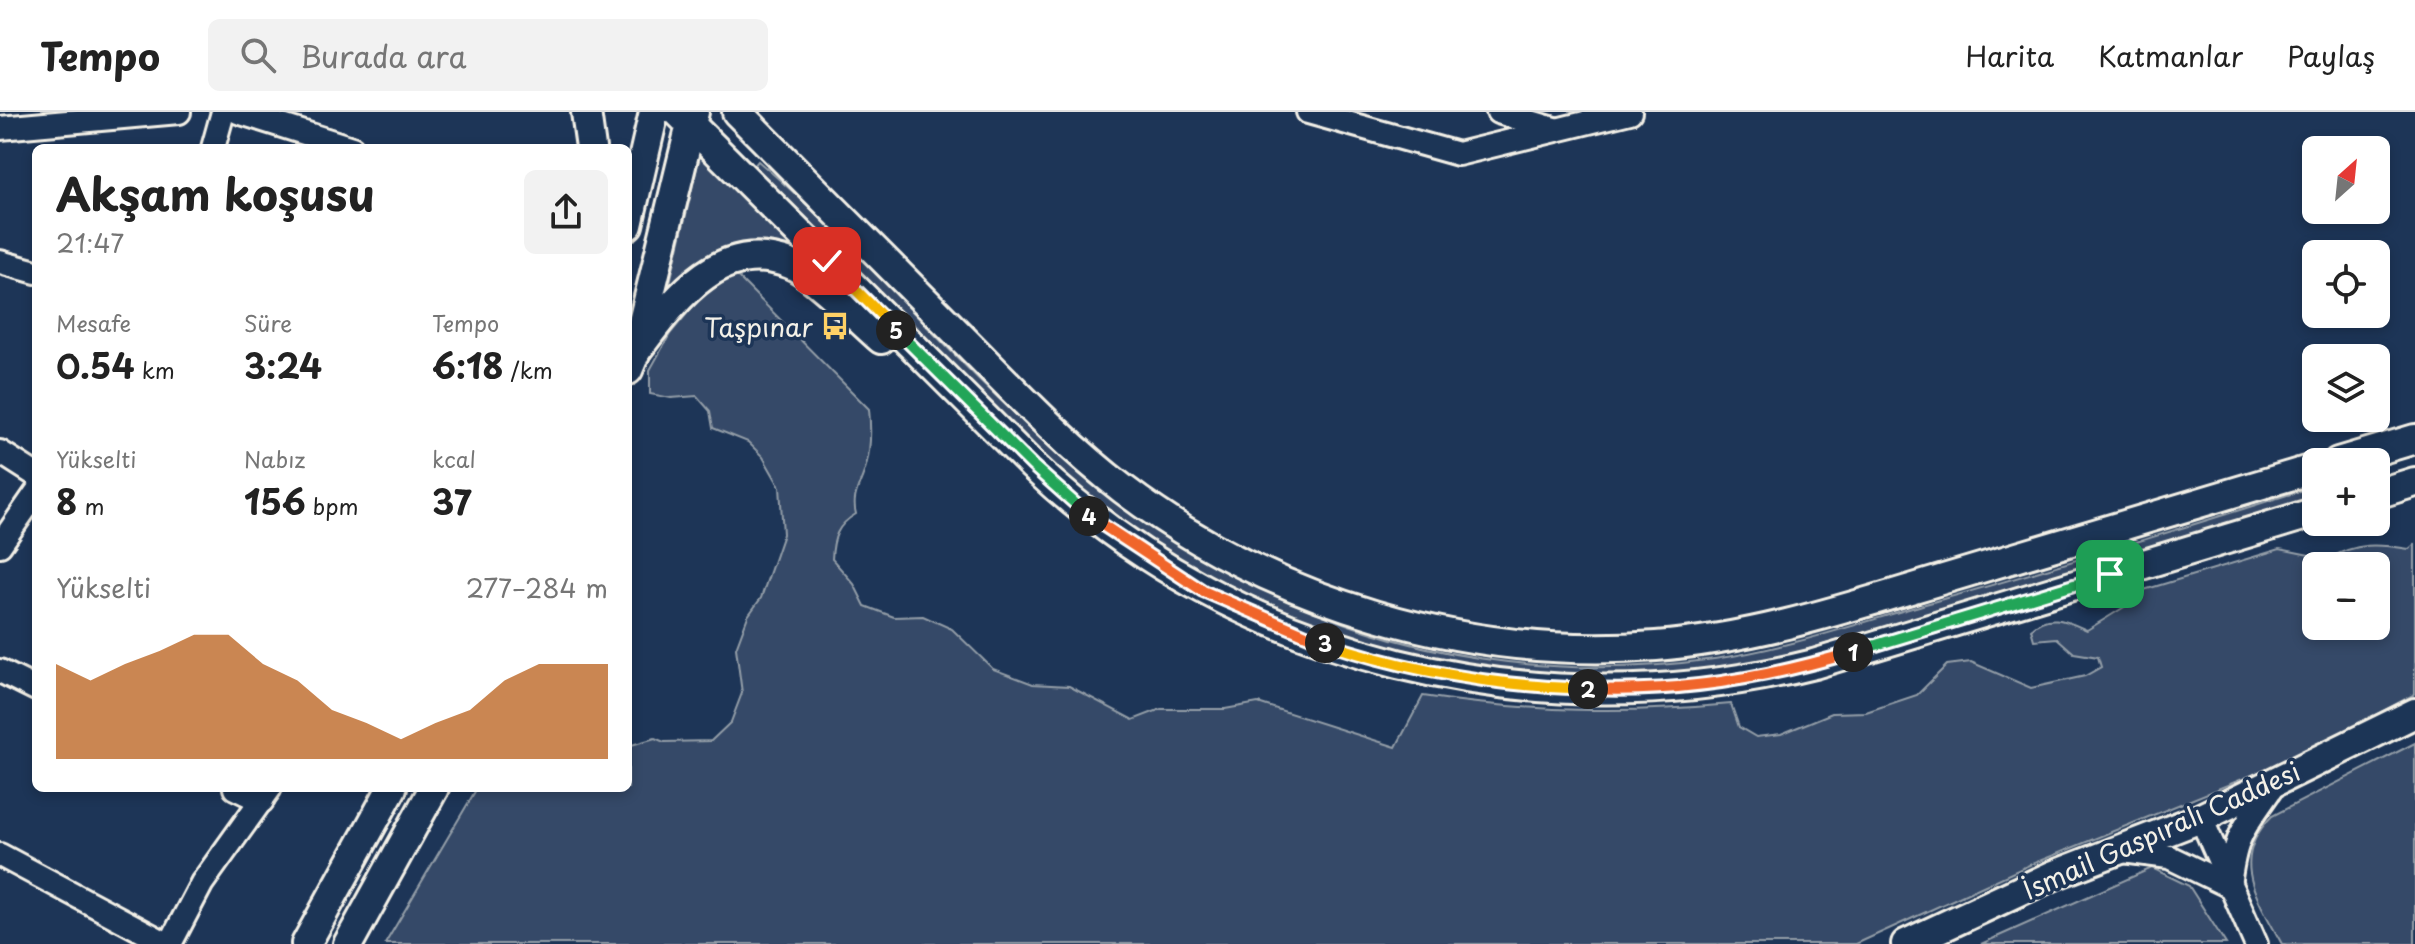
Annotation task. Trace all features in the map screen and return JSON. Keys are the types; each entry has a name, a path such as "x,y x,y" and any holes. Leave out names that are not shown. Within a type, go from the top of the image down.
{"main road":[{"path":"586,112 590,144"},
{"path":"632,208 654,112"},
{"path":"737,112 1059,434 1123,488 1178,527 1257,571 1325,599 1411,624 1540,645 1654,646 1725,637 1823,615 2302,472"},
{"path":"632,360 687,116"},
{"path":"687,116 1067,499 1165,569 1244,612 1383,662 1478,681 1538,688 1672,687 1790,670 2302,516"},
{"path":"632,360 680,295 720,264 742,258 791,265 1033,466"},
{"path":"2385,448 2415,439"},
{"path":"2390,490 2415,482"},
{"name":"İsmail Gaspıralı Caddesi","path":"1906,944 2054,875 2201,818 2415,713"},
{"path":"306,944 390,792"},
{"path":"348,944 432,792"}],"street":[{"path":"0,128 50,118 179,112"},
{"path":"214,144 223,112"},
{"path":"238,112 339,144"},
{"path":"1308,112 1458,154 1630,112"},
{"path":"1498,112 1557,130"},
{"path":"0,262 32,271"},
{"path":"0,452 32,472"},
{"path":"0,545 32,499"},
{"path":"0,671 32,687"},
{"path":"2229,886 2232,851 2242,828 2276,782"},
{"path":"0,855 169,944 202,883 266,795"},
{"path":"2201,818 2256,944"},
{"path":"2116,851 2169,857 2229,886"}],"shaded area":[{"path":"700,155 817,272 783,250 668,291"},
{"path":"758,161 798,197 989,389 1080,470 1261,586 1369,632 1425,647 1539,665 1656,665 1714,659 1826,634 2302,490 2302,503 1751,666 1670,677 1503,675 1367,646 1254,600 1156,545 1067,478 754,166"},
{"path":"734,273 869,409 869,452 856,495 856,514 837,533 832,559 854,584 865,606 894,617 923,616 952,629 993,669 1033,684 1069,686 1133,720 1161,709 1225,709 1258,703 1396,747 1423,696 1577,710 1731,704 1739,727 1756,737 1781,734 1832,713 1866,712 1917,695 1947,665 1971,662 2031,688 2085,676 2101,667 2098,657 2074,653 2057,638 2034,640 2031,629 2051,619 2087,630 2126,606 2127,595 2280,549 2302,553 2302,640 2390,640 2390,552 2342,552 2377,545 2409,549 2415,544 2415,694 2297,757 2027,866 1856,944 385,944 475,792 632,792 632,745 655,738 664,742 711,741 731,722 742,693 736,648 748,616 761,598 783,534 780,487 763,457 748,442 713,428 710,411 697,396 671,398 650,394 650,370 670,334 714,281"},
{"path":"2415,743 2415,944 2282,944 2251,879 2251,848 2259,832 2272,816"},
{"path":"2152,868 2189,886 2226,944 1981,944"}],"place":[{"name":"Taşpınar","path":"835,326"}],"route":[{"path":"827,261 1033,466 1092,519 1165,569 1244,612 1286,630 1383,662 1490,683 1538,688 1597,690 1708,683 1814,664 2110,574"}]}
